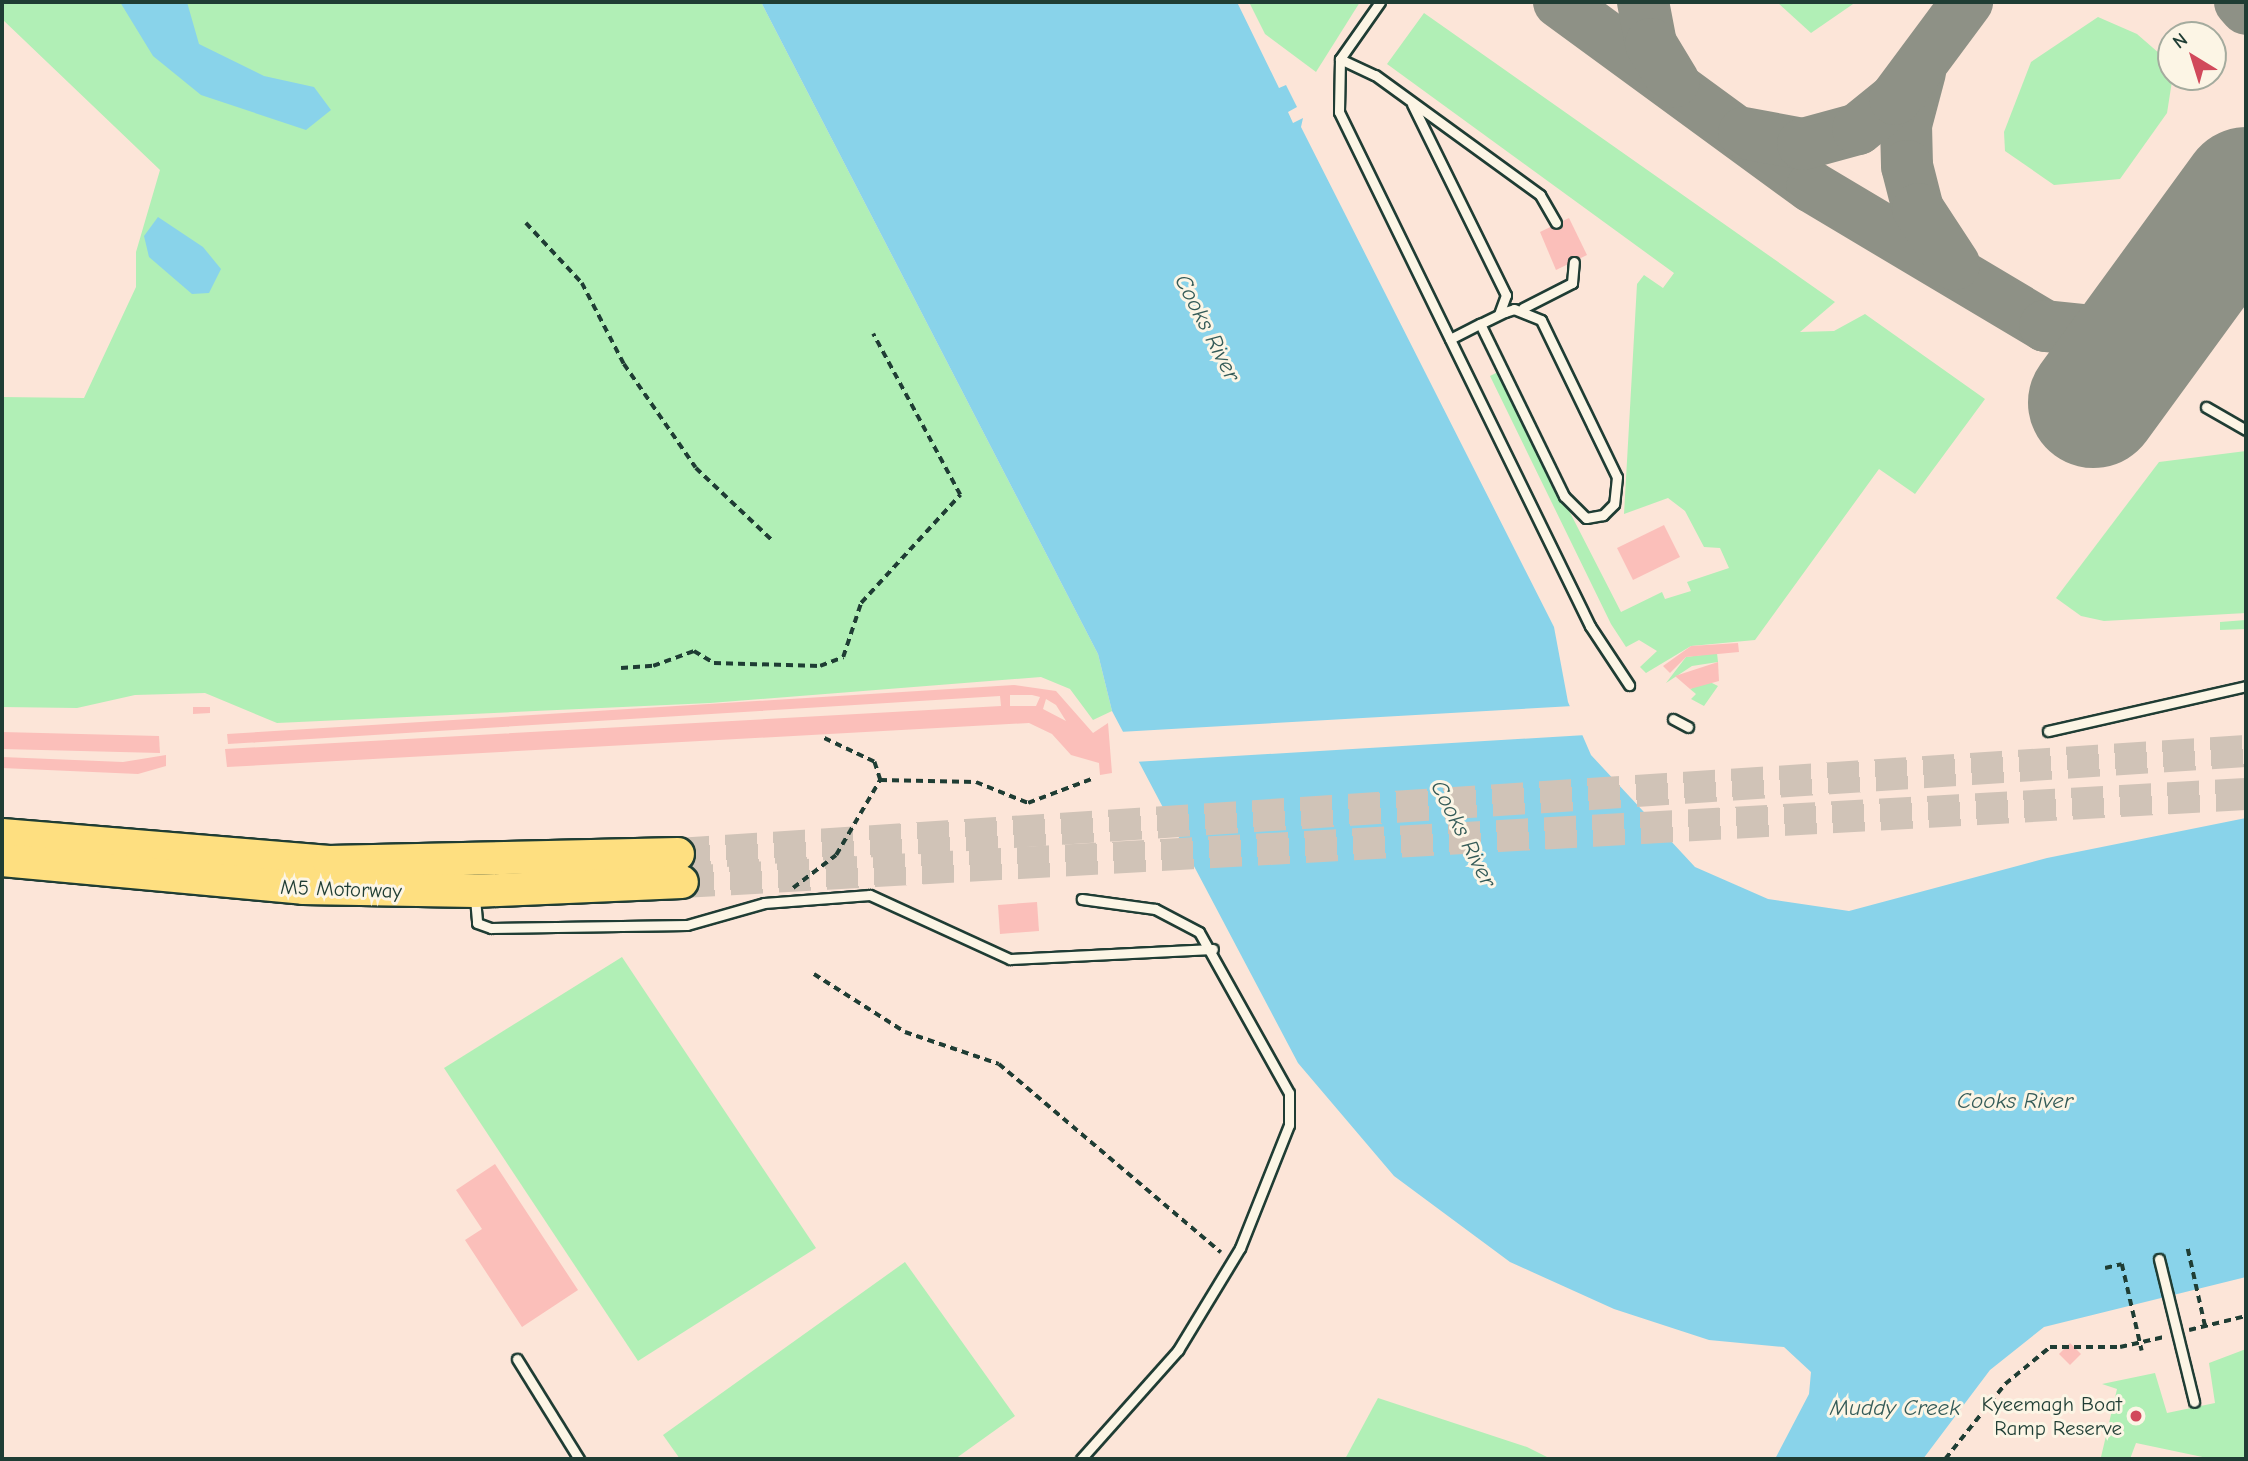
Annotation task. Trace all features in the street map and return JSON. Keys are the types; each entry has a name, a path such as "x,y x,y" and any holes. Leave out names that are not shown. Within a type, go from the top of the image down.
{"highway":[{"name":"M5 Motorway","path":"2,835 259,860 498,878"},
{"name":"M5 Motorway","path":"2,860 230,884 498,878 680,868"}],"lane":[{"path":"1380,2 1340,58 1339,112 1590,626 1629,685"},
{"path":"1340,58 1406,98 1540,195 1556,223"},
{"path":"1406,98 1506,295 1496,316"},
{"path":"1450,339 1496,316 1522,309 1572,283 1574,262"},
{"path":"1480,324 1564,496 1579,514 1594,518 1614,504 1617,477 1536,314 1522,309"},
{"path":"2206,407 2246,430"},
{"path":"2048,731 2246,686"},
{"path":"1673,719 1688,727"},
{"path":"498,878 477,923 491,928 687,925 792,901 892,900 1010,960 1213,949"},
{"path":"1081,1459 1178,1350 1230,1261 1285,1134 1289,1093 1213,949 1176,917 1082,899"},
{"path":"2159,1259 2194,1402"},
{"path":"517,1359 579,1459"}],"path":[{"path":"526,223 582,283 624,364 696,468 772,540"},
{"path":"621,668 653,666 694,651 715,663 820,666 843,657 861,603 960,495 873,334"},
{"path":"792,901 797,881 836,855 880,780 874,762 823,738"},
{"path":"880,780 976,782 1028,803 1094,778"},
{"path":"814,974 905,1032 999,1064 1230,1261"},
{"path":"2188,1249 2205,1325"},
{"path":"2105,1268 2122,1264 2141,1351"},
{"path":"1945,1459 2005,1384 2050,1347 2120,1347 2246,1316"}],"green space":[{"path":"2,2 761,2 1098,654 1112,711 1093,720 1070,689 1041,677 710,703 277,723 205,693 135,695 77,708 2,707 2,397 84,398 136,287 136,252 160,170 2,19"},
{"path":"1249,2 1360,2 1316,72 1265,34"},
{"path":"1777,2 1856,2 1811,33"},
{"path":"1424,13 1835,302 1800,332 1834,331 1865,314 1985,399 1915,494 1879,469 1755,640 1691,646 1646,673 1640,667 1657,651 1639,640 1626,647 1611,624 1490,376 1498,372 1621,612 1662,592 1665,599 1691,591 1687,582 1729,568 1720,548 1704,547 1685,511 1668,498 1624,514 1637,284 1644,275 1663,288 1674,273 1387,64"},
{"path":"2098,17 2137,34 2157,51 2157,91 2170,91 2167,113 2120,179 2054,185 2005,151 2004,132 2031,62"},
{"path":"2246,451 2246,613 2104,621 2081,616 2056,598 2159,462"},
{"path":"2246,620 2246,629 2220,630 2220,622"},
{"path":"1717,653 1718,662 1692,666 1666,683 1686,657"},
{"path":"1708,681 1718,686 1704,706 1691,699 1696,694 1690,689"},
{"path":"622,957 816,1248 638,1361 444,1068"},
{"path":"905,1262 1015,1416 955,1459 680,1459 663,1435"},
{"path":"2246,1349 2246,1459 2212,1459 2136,1443 2130,1459 2101,1457 2117,1389 2102,1384 2155,1373 2167,1413 2215,1403 2209,1363"},
{"path":"1378,1398 1527,1447 1551,1459 1345,1459"}],"water":[{"path":"120,2 187,2 199,44 264,76 314,87 331,110 306,130 201,95 153,56"},
{"name":"Cooks River","path":"761,2 1237,2 1279,88 1286,85 1297,107 1288,112 1293,123 1303,118 1301,127 1554,627 1568,702 1591,755 1695,867 1768,899 1849,911 2047,858 2246,818 2246,1277 2044,1327 1990,1370 1923,1459 1775,1459 1809,1394 1811,1372 1784,1347 1709,1340 1614,1309 1510,1262 1394,1176 1298,1063 1112,711 1098,654"},
{"path":"158,217 203,247 221,269 209,293 192,294 149,257 144,236"}],"pier":[{"path":"1573,706 1586,735 1134,762 1119,732"}],"building":[{"path":"1569,218 1587,255 1556,270 1540,232"},
{"path":"1664,525 1680,557 1633,580 1617,548"},
{"path":"1738,643 1739,652 1686,657 1670,673 1663,666 1691,646"},
{"path":"1718,662 1719,681 1690,689 1675,676"},
{"path":"1014,685 1056,691 1093,733 1108,723 1112,773 1100,775 1099,763 1071,755 1052,734 1029,723 227,767 225,749 1001,706 1000,696 228,744 227,734","holes":["1010,695 1032,695 1040,697 1036,706 1010,706","1046,699 1056,705 1066,721 1043,709"]},
{"path":"193,707 210,707 210,713 193,714"},
{"path":"2,732 159,736 160,753 2,749"},
{"path":"166,755 166,766 138,774 2,768 2,757 123,762"},
{"path":"1037,902 1039,931 1000,934 998,905"},
{"path":"495,1164 578,1290 522,1327 465,1240 482,1229 456,1190"},
{"path":"2070,1343 2081,1354 2070,1365 2059,1354"},
{"path":"2012,1401 2019,1403 2016,1410 2010,1408"}],"taxiway":[{"path":"1559,2 1812,187 2045,326 2101,332 2140,322 2231,209"},
{"path":"1643,2 1651,44 1674,82"},
{"path":"1744,133 1803,144 1858,129 1895,99 1967,2"},
{"path":"2240,2 2246,9"},
{"path":"1920,72 1906,125 1907,166 1918,209 1954,264"}],"runway":[{"path":"2093,402 2246,192"}],"tunnel":[{"path":"678,854 2246,751"},
{"path":"682,882 2246,794"}],"place":[{"name":"Kyeemagh Boat Ramp Reserve","path":"2136,1416"}],"water label":[{"name":"Muddy Creek","path":"1895,1408"}]}
